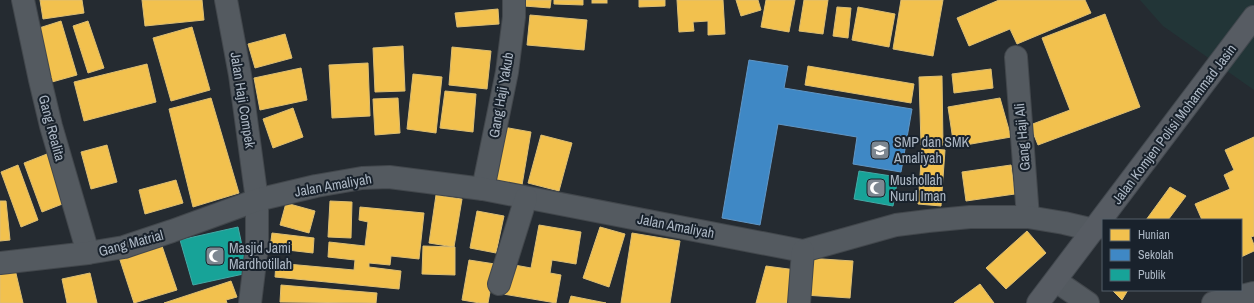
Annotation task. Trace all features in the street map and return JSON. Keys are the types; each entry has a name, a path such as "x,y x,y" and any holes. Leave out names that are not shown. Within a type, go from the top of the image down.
{"main road":[{"name":"Jalan Komjen Polisi Mohammad Jasin","path":"1102,219 1254,17"},
{"name":"Jalan Komjen Polisi Mohammad Jasin","path":"1038,303 1102,219"}],"street":[{"name":"Gang Realita","path":"23,0 51,126 88,254"},
{"name":"Jalan Haji Compek","path":"226,0 242,90 257,200 257,246 250,303"},
{"name":"Gang Haji Yakub","path":"483,189 507,72 514,17 514,0"},
{"name":"Gang Haji Ali","path":"1016,57 1028,217"},
{"name":"Jalan Amaliyah","path":"257,200 316,186 362,178 389,177 483,189 803,251 896,225 970,217 1028,217 1094,230"},
{"path":"499,284 526,198"},
{"name":"Gang Matrial","path":"0,263 88,254 124,247 172,232 257,200"},
{"path":"799,303 803,251"},
{"path":"1056,280 1088,303"},
{"path":"1213,303 1254,293"}],"shaded area":[{"path":"1140,0 1254,0 1254,90 1163,26"}],"building: Hunian":[{"path":"40,0 82,0 84,13 43,19"},
{"path":"142,0 202,0 204,20 145,26"},
{"path":"525,0 551,0 550,8 524,6"},
{"path":"554,0 583,0 583,5 554,4"},
{"path":"592,0 607,0 607,3 592,3"},
{"path":"639,0 665,0 665,6 639,7"},
{"path":"677,0 723,0 725,34 708,35 708,21 693,22 694,31 679,32"},
{"path":"736,0 758,0 761,10 741,16"},
{"path":"766,0 795,0 789,32 761,27"},
{"path":"804,0 828,0 823,34 799,31"},
{"path":"901,0 943,0 933,56 893,49"},
{"path":"999,0 1085,0 1091,13 1017,44 1010,29 969,46 957,18"},
{"path":"837,7 851,8 848,38 833,36"},
{"path":"858,7 895,14 889,47 852,40"},
{"path":"498,9 499,24 457,27 455,13"},
{"path":"1105,14 1140,107 1038,145 1030,125 1070,110 1042,38"},
{"path":"530,15 587,20 584,50 527,45"},
{"path":"61,21 77,75 52,82 36,29"},
{"path":"88,21 104,68 88,73 73,26"},
{"path":"192,27 210,90 171,101 153,38"},
{"path":"285,34 292,58 255,68 248,44"},
{"path":"403,46 405,91 375,92 373,48"},
{"path":"452,47 491,51 487,89 449,85"},
{"path":"368,63 370,116 332,118 329,65"},
{"path":"147,64 156,102 84,121 74,82"},
{"path":"808,66 914,84 911,103 805,85"},
{"path":"301,68 307,100 260,110 254,78"},
{"path":"991,69 993,88 954,93 952,74"},
{"path":"413,74 442,77 436,133 407,129"},
{"path":"942,76 943,145 921,145 919,77"},
{"path":"445,91 476,94 473,132 440,128"},
{"path":"211,98 239,193 193,207 169,109"},
{"path":"398,98 400,133 375,135 373,99"},
{"path":"1000,98 1011,137 954,147 948,107"},
{"path":"293,108 303,137 273,148 263,119"},
{"path":"503,127 531,132 521,191 493,187"},
{"path":"541,135 572,143 559,191 528,183"},
{"path":"1254,137 1254,236 1251,237 1254,245 1254,251 1242,257 1242,219 1202,219 1195,204 1230,189 1224,175 1234,170 1225,150"},
{"path":"107,145 117,182 91,189 81,152"},
{"path":"922,148 945,150 941,206 918,204"},
{"path":"47,154 65,203 42,212 24,163"},
{"path":"18,165 38,220 21,227 1,172"},
{"path":"1011,165 1015,194 966,201 962,172"},
{"path":"176,180 183,203 145,214 139,190"},
{"path":"1170,187 1186,196 1169,219 1147,219"},
{"path":"436,195 462,199 454,247 429,243"},
{"path":"0,201 6,201 10,240 0,241"},
{"path":"330,201 352,202 351,238 328,237"},
{"path":"286,203 315,211 309,233 280,225"},
{"path":"360,207 424,213 419,259 391,256 390,265 369,263 369,267 401,271 399,289 275,277 276,263 354,270 355,260 328,257 329,242 365,246 368,222 359,220"},
{"path":"477,211 504,216 496,253 470,248"},
{"path":"539,225 581,232 576,264 552,260 550,273 561,275 556,303 503,294 509,264 531,268"},
{"path":"600,227 625,234 609,287 583,278"},
{"path":"1027,231 1046,253 1006,289 986,268"},
{"path":"272,233 314,238 313,253 270,248"},
{"path":"632,233 680,241 670,303 621,303"},
{"path":"161,243 177,290 134,303 119,257"},
{"path":"423,246 455,247 455,275 422,274"},
{"path":"807,258 853,261 850,298 804,295"},
{"path":"469,260 495,264 488,303 462,300"},
{"path":"14,265 23,303 0,303 0,268"},
{"path":"766,266 796,270 789,303 756,303"},
{"path":"90,273 97,303 67,303 62,279"},
{"path":"231,281 237,297 226,300 227,303 164,303"},
{"path":"980,284 994,303 954,303"},
{"path":"281,285 377,293 376,303 280,302"},
{"path":"1113,291 1127,291 1122,300"},
{"path":"571,296 606,303 569,303"}],"building: Sekolah":[{"name":"SMP dan SMK Amaliyah","path":"749,60 788,66 784,88 912,109 901,172 853,164 857,137 778,124 760,225 722,218"}],"building: Publik":[{"name":"Mushollah Nurul Iman","path":"859,171 898,177 893,206 854,199"},
{"name":"Masjid Jami Mardhotillah","path":"238,227 248,273 193,285 180,240"}],"place":[{"name":"SMP dan SMK Amaliyah","path":"880,150"},
{"name":"Mushollah Nurul Iman","path":"876,188"},
{"name":"Masjid Jami Mardhotillah","path":"215,256"}]}
